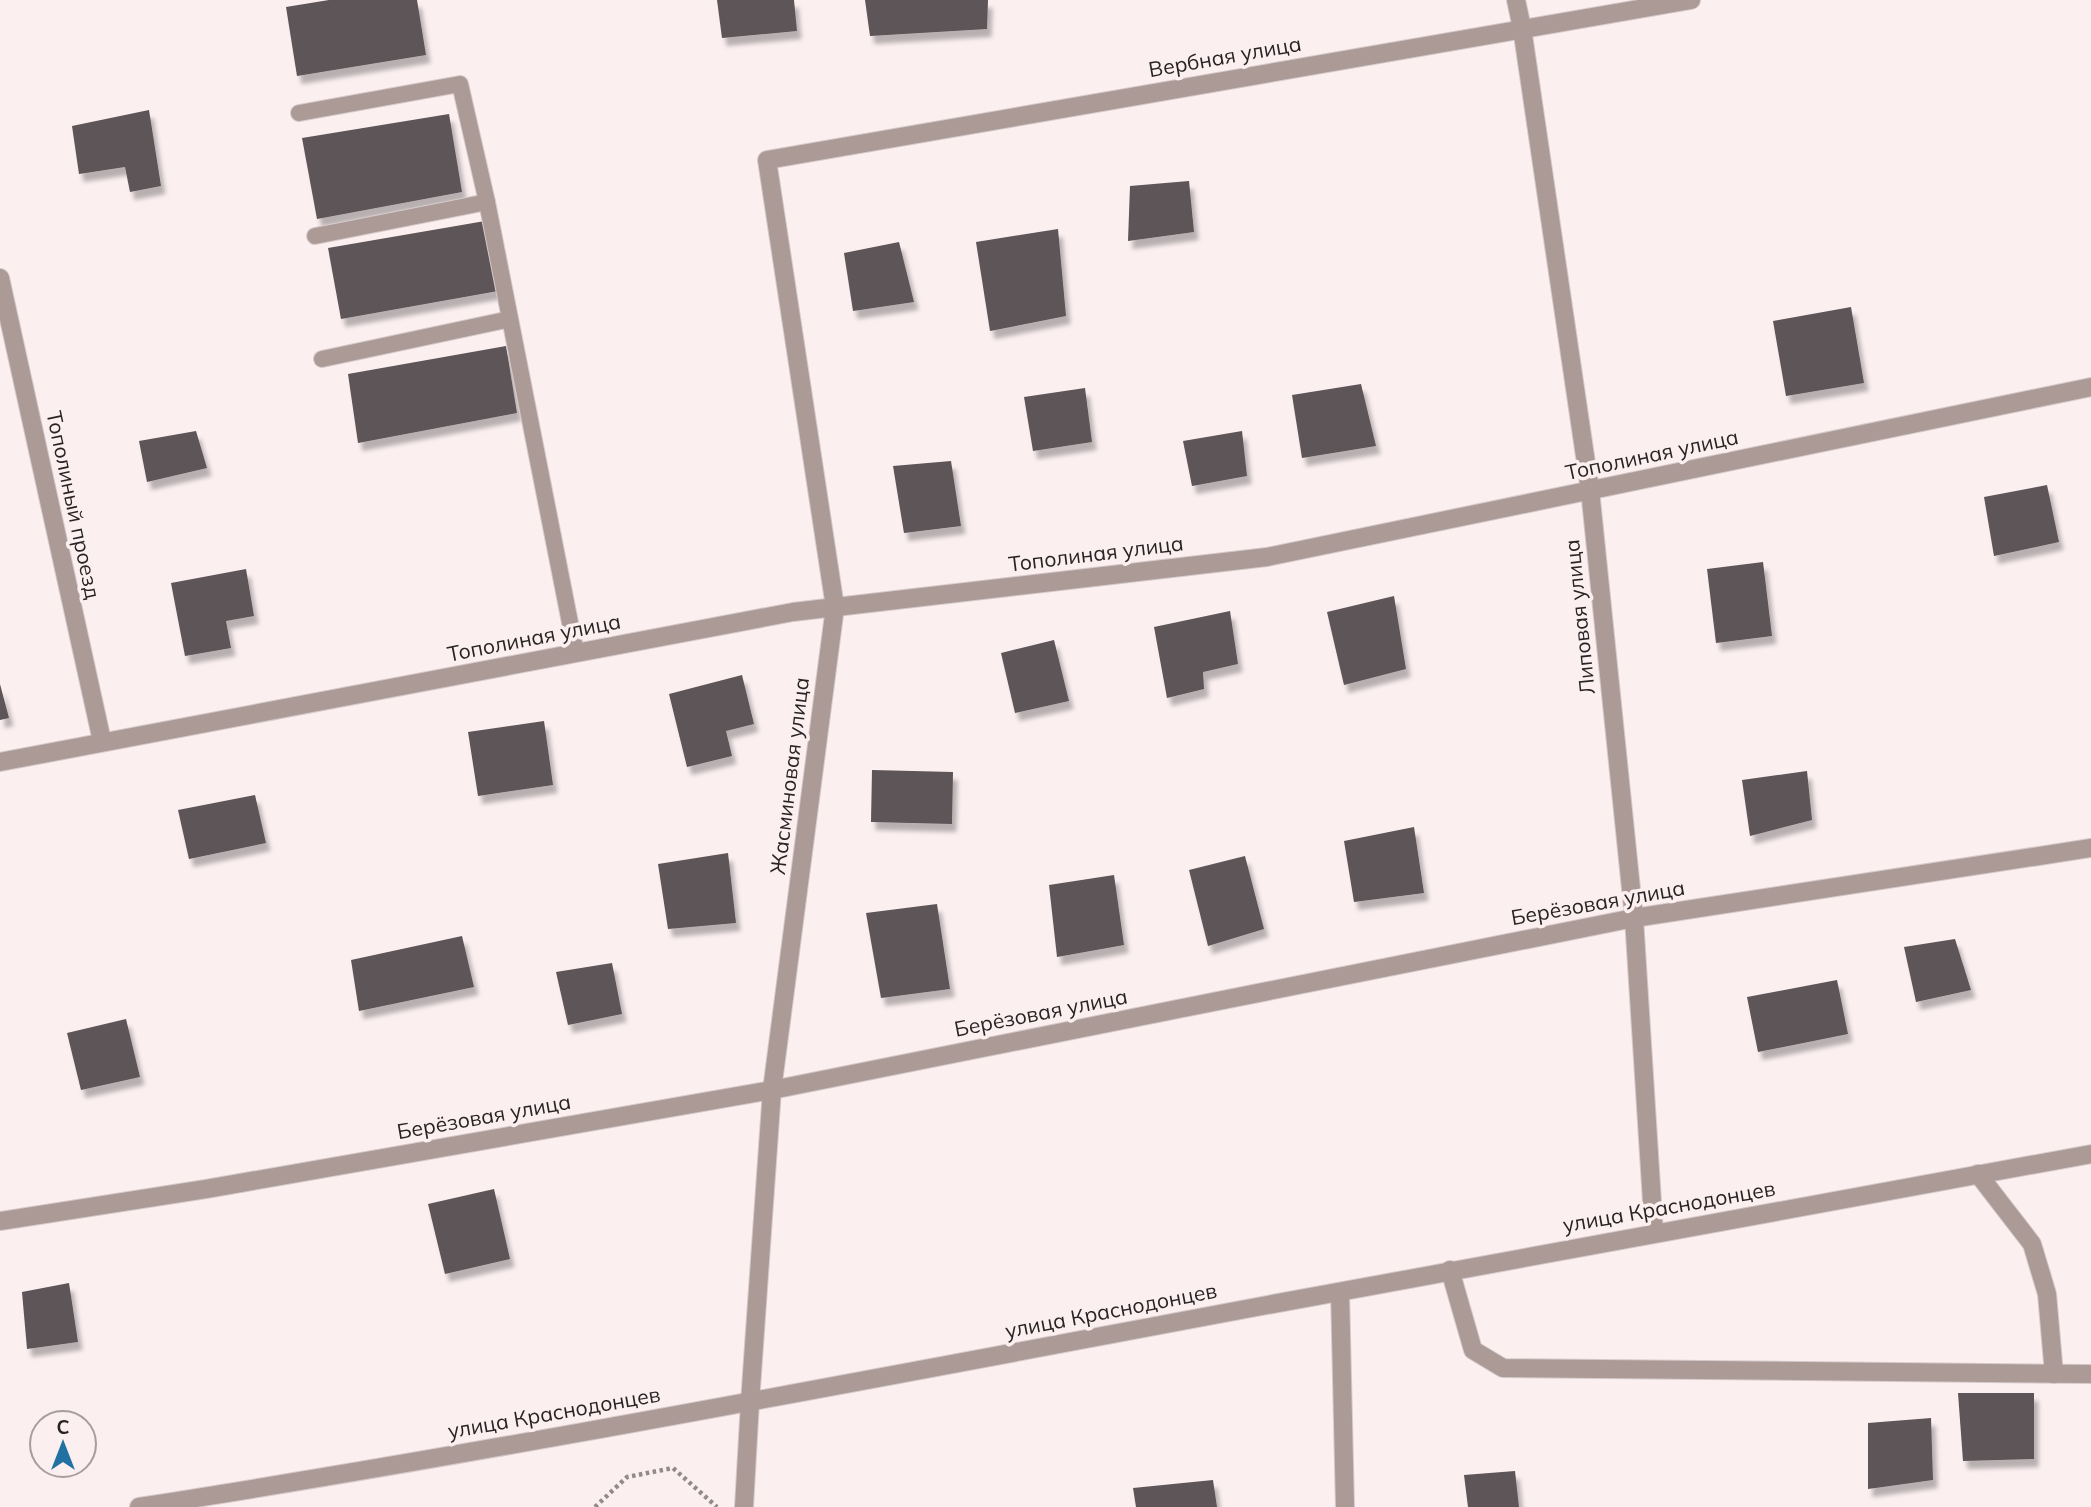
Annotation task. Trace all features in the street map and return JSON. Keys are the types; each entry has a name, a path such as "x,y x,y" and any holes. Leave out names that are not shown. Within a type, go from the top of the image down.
{"street":[{"name":"Липовая улица","path":"1516,0 1590,491 1634,918 1654,1233"},
{"name":"Вербная улица","path":"767,160 1691,0"},
{"name":"Жасминовая улица","path":"744,1507 772,1090 835,607 767,160"},
{"name":"Тополиный проезд","path":"0,278 102,741"},
{"name":"Тополиная улица","path":"0,762 793,612 1268,557 2091,387"},
{"name":"Берёзовая улица","path":"0,1221 206,1189 772,1090 1634,918 2091,848"},
{"name":"улица Краснодонцев","path":"139,1507 750,1402 1450,1270 2091,1154"},
{"path":"1978,1174 2032,1244 2047,1294 2054,1374"},
{"path":"1450,1270 1473,1350 1503,1368 2091,1374"},
{"path":"1340,1292 1345,1507"}],"lane":[{"path":"299,113 460,84 487,202 576,653"},
{"path":"315,236 487,202"},
{"path":"322,359 510,319"}],"path":[{"path":"595,1507 627,1477 673,1468 717,1507"}],"building":[{"path":"329,0 417,0 426,55 297,76 286,7"},
{"path":"717,0 794,0 797,31 722,38"},
{"path":"865,0 988,0 987,29 870,36"},
{"path":"149,110 161,186 130,192 125,167 79,174 72,126"},
{"path":"449,114 462,192 317,219 302,138"},
{"path":"1189,181 1194,232 1128,241 1130,186"},
{"path":"485,221 498,291 341,319 328,248"},
{"path":"1058,229 1066,316 990,331 976,242"},
{"path":"899,242 914,302 853,311 844,253"},
{"path":"1851,307 1864,383 1786,396 1773,321"},
{"path":"506,346 517,413 358,443 348,374"},
{"path":"1361,384 1376,446 1302,458 1292,395"},
{"path":"1085,388 1092,442 1033,451 1024,397"},
{"path":"196,431 207,468 147,482 139,441"},
{"path":"1242,431 1247,476 1192,486 1183,441"},
{"path":"951,461 961,526 904,533 893,466"},
{"path":"2047,485 2059,542 1994,556 1984,497"},
{"path":"1763,562 1772,636 1716,643 1707,569"},
{"path":"246,569 254,616 226,621 231,648 185,656 171,583"},
{"path":"1394,596 1406,669 1344,685 1327,612"},
{"path":"1230,611 1238,664 1203,672 1204,689 1167,698 1154,627"},
{"path":"1054,640 1069,701 1015,713 1001,653"},
{"path":"742,675 754,724 726,731 732,756 687,767 669,694"},
{"path":"0,684 9,718 0,720"},
{"path":"544,721 553,785 478,796 468,732"},
{"path":"872,770 953,772 952,824 871,822"},
{"path":"1807,771 1812,820 1750,836 1742,780"},
{"path":"255,795 266,843 189,859 178,810"},
{"path":"1414,827 1424,893 1354,902 1344,841"},
{"path":"728,853 736,923 668,929 658,864"},
{"path":"1245,856 1264,929 1208,946 1189,870"},
{"path":"1114,875 1124,945 1057,957 1049,885"},
{"path":"937,904 950,989 881,998 866,913"},
{"path":"462,936 474,987 359,1011 351,960"},
{"path":"1955,939 1971,990 1916,1002 1904,947"},
{"path":"612,963 622,1014 568,1025 556,972"},
{"path":"1837,980 1848,1034 1758,1052 1747,997"},
{"path":"126,1019 140,1077 81,1090 67,1033"},
{"path":"494,1189 510,1259 445,1274 428,1204"},
{"path":"69,1283 78,1342 27,1349 22,1292"},
{"path":"1958,1393 2034,1393 2034,1459 1963,1461"},
{"path":"1931,1418 1933,1480 1868,1489 1868,1423"},
{"path":"1515,1471 1519,1507 1468,1507 1464,1475"},
{"path":"1213,1480 1217,1507 1136,1507 1133,1488"}]}
